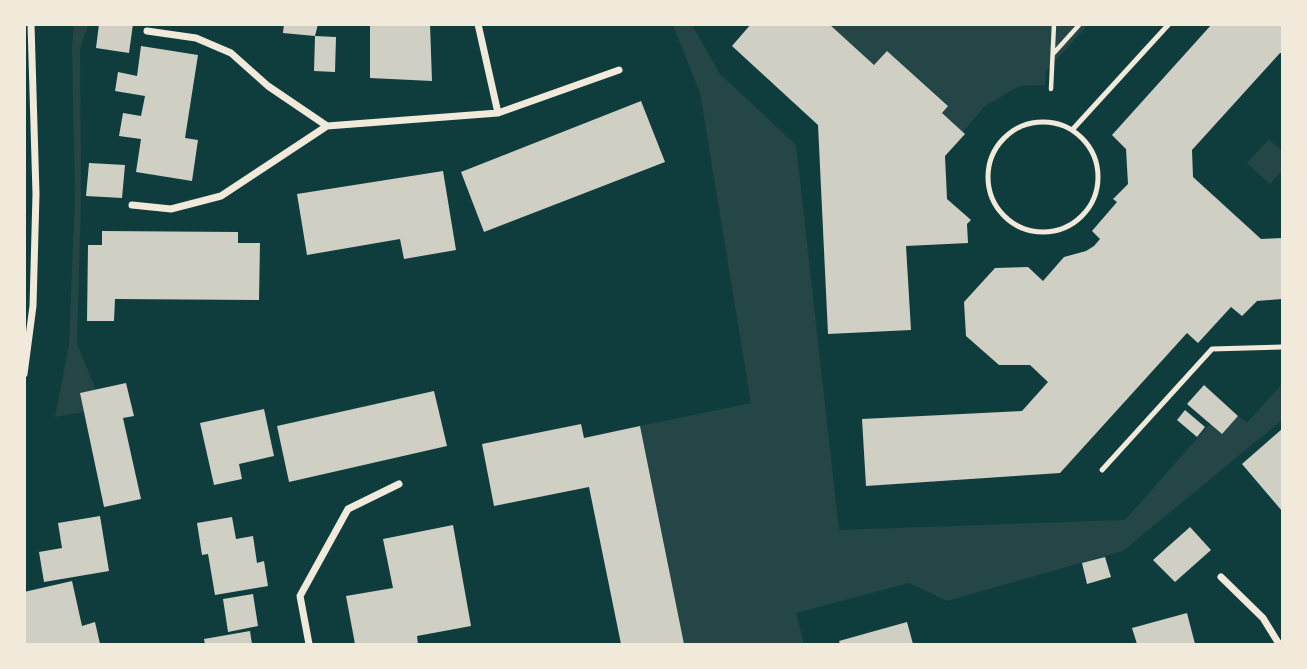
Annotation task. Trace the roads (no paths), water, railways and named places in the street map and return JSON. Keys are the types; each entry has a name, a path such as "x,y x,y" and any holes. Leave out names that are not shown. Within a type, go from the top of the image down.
{"street":[{"path":"24,374 33,306 36,194 31,24"},
{"path":"478,24 498,113"},
{"path":"147,31 195,38 231,53 268,86 327,126"},
{"path":"132,205 172,209 221,196 327,126 498,113 619,70"},
{"path":"309,645 300,596 342,519 348,509 399,484"},
{"path":"1221,578 1263,618 1279,645"}],"lane":[{"path":"1073,129 1169,24"},
{"path":"1053,121 1073,129 1089,144 1098,164 1098,186 1091,206 1076,222 1056,231 1034,232 1014,224 998,209 989,189 988,167 996,147 1011,131 1031,122 1053,121"},
{"path":"1102,470 1212,349 1283,347"}]}
